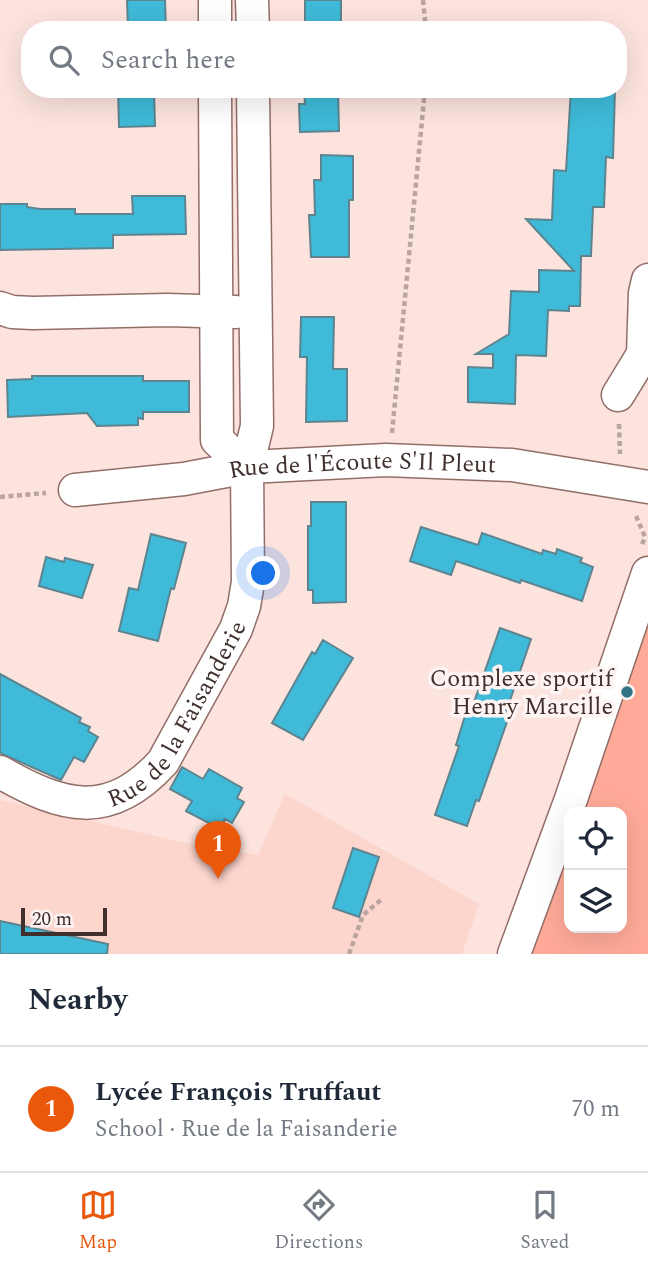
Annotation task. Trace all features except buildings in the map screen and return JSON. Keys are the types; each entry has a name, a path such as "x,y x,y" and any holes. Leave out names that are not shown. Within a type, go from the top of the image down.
{"street":[{"path":"215,0 215,21"},
{"path":"253,0 253,21"},
{"path":"215,98 217,440 247,467"},
{"name":"Rue de la Faisanderie","path":"0,772 28,789 54,799 80,803 125,795 146,781 163,762 236,629 248,582 247,467 257,426 253,98"},
{"path":"618,395 643,354 645,293 648,280"},
{"path":"0,308 12,312 33,313 256,312"},
{"name":"Rue de l'Écoute S'Il Pleut","path":"75,490 184,479 247,467 387,460 512,465 635,484"},
{"path":"514,954 571,799 648,573"}],"path":[{"path":"423,0 425,21"},
{"path":"387,460 424,98"},
{"path":"618,395 635,484"},
{"path":"0,498 75,490"},
{"path":"349,954 363,915 382,899"}],"shaded area":[{"name":"Complexe sportif Henry Marcille","path":"648,572 648,954 516,954 564,815 564,933 627,933 627,807 567,807"},
{"path":"285,794 479,904 462,954 0,954 0,800 190,844 258,855"}],"place":[{"name":"Complexe sportif Henry Marcille","path":"627,692"},
{"name":"Lycée François Truffaut","path":"218,879"}]}
